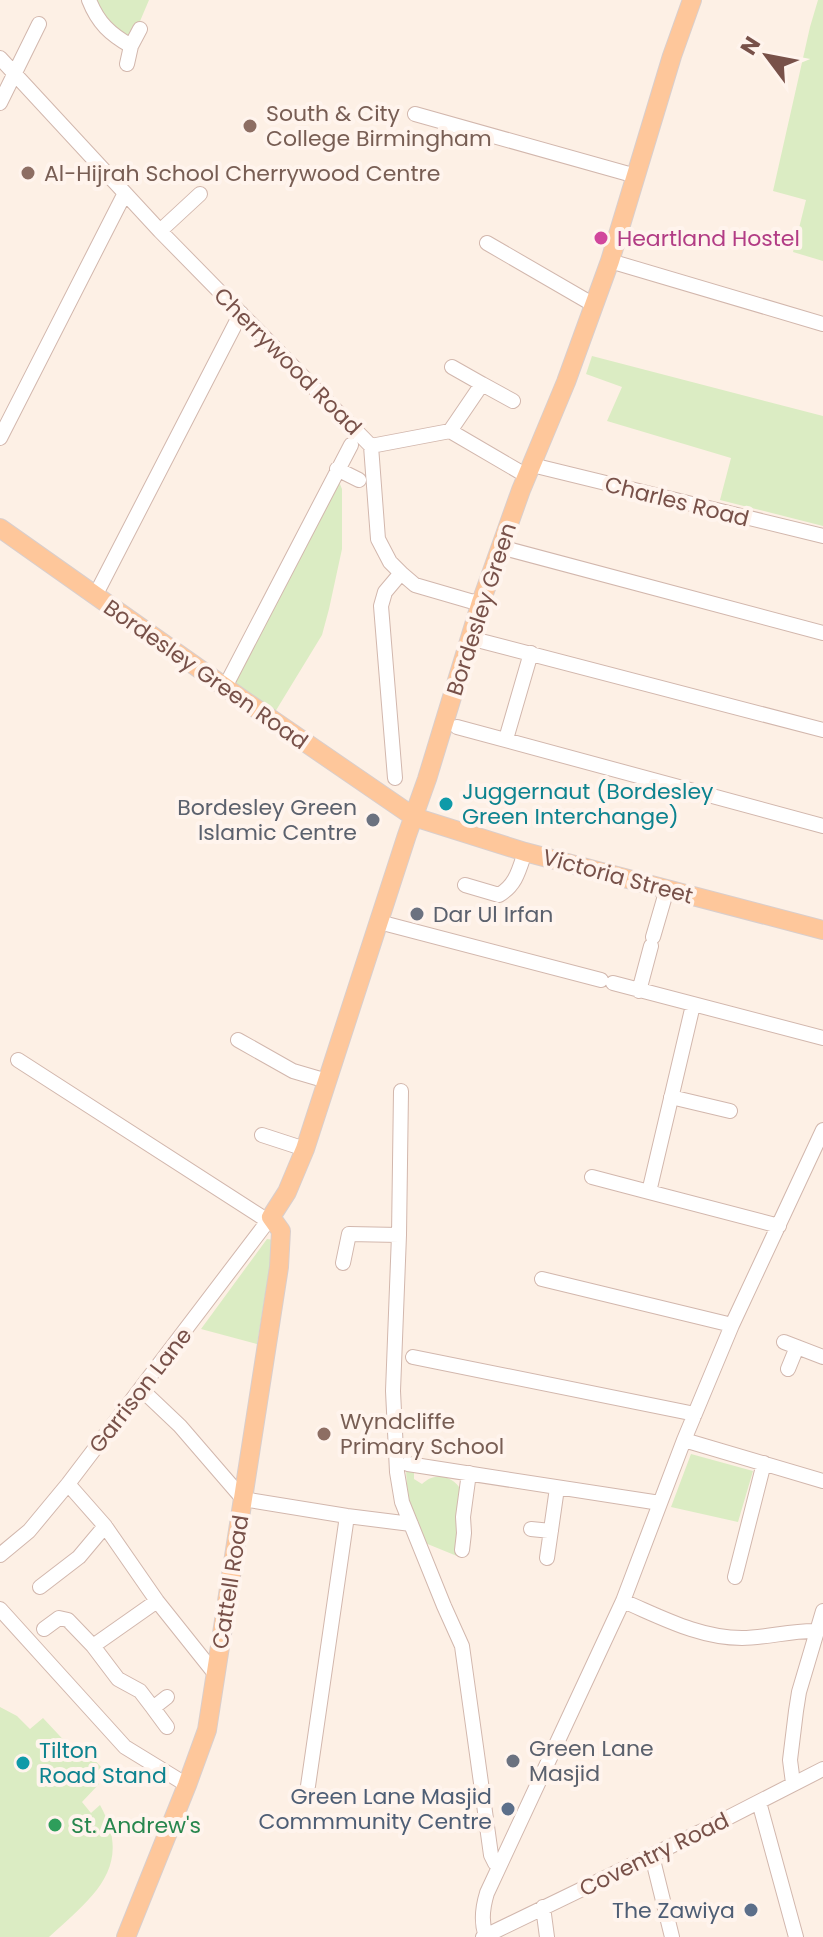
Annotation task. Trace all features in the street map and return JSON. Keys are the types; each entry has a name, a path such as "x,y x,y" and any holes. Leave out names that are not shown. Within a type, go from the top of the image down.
{"main road":[{"name":"Bordesley Green","path":"269,1219 287,1192 305,1149 481,602 610,261 686,1"},
{"name":"Bordesley Green Road","path":"0,528 414,817"},
{"name":"Victoria Street","path":"414,817 525,852 823,930"},
{"name":"Cattell Road","path":"126,1937 207,1730 279,1267 281,1231 269,1219"}],"street":[{"path":"89,0 110,34 131,46"},
{"path":"0,103 39,24"},
{"path":"127,64 131,46 140,29"},
{"name":"Cherrywood Road","path":"0,58 160,231 371,446 378,539 390,562 401,573"},
{"path":"415,114 636,176"},
{"path":"0,438 125,193"},
{"path":"160,231 200,194"},
{"path":"487,243 594,305"},
{"path":"610,261 823,324"},
{"path":"95,596 241,313"},
{"path":"452,367 513,401"},
{"path":"371,446 450,431 482,384"},
{"name":"Charles Road","path":"450,431 529,470 823,536"},
{"path":"225,687 351,445"},
{"path":"337,469 359,480"},
{"path":"500,547 823,633"},
{"path":"395,778 381,606 385,592 401,573 415,585 481,602"},
{"path":"481,641 823,730"},
{"path":"506,739 531,653"},
{"path":"457,727 823,826"},
{"path":"465,885 499,895 509,889 517,878 525,852"},
{"path":"639,991 667,889"},
{"path":"379,922 823,1038"},
{"path":"649,1192 693,1005"},
{"path":"238,1040 293,1071 327,1081"},
{"path":"18,1060 269,1219"},
{"path":"401,1091 393,1391 397,1472 402,1502 462,1646 491,1855 498,1866"},
{"path":"671,1097 730,1111"},
{"path":"485,1936 484,1905 498,1866 623,1601 684,1440 732,1325 823,1130"},
{"path":"262,1135 305,1149"},
{"path":"592,1177 779,1226"},
{"name":"Garrison Lane","path":"0,1555 29,1531 68,1484 269,1219"},
{"path":"343,1263 349,1234 399,1235"},
{"path":"542,1279 732,1325"},
{"path":"788,1369 790,1344 823,1357"},
{"path":"413,1357 695,1414"},
{"path":"141,1389 180,1426 243,1499 411,1524"},
{"path":"684,1440 823,1481"},
{"path":"735,1577 764,1463"},
{"path":"416,1470 469,1473 660,1503"},
{"path":"462,1550 469,1473"},
{"path":"68,1484 105,1526 157,1601 216,1675"},
{"path":"547,1558 557,1488"},
{"path":"308,1786 347,1516"},
{"path":"40,1587 79,1557 105,1526"},
{"path":"531,1529 551,1531"},
{"path":"93,1646 157,1601"},
{"path":"623,1601 682,1627 724,1637 743,1638 821,1621 796,1711 790,1760 793,1783"},
{"path":"0,1609 125,1747 187,1785"},
{"path":"44,1629 57,1619 65,1618 93,1646 118,1679 140,1691 167,1727"},
{"path":"153,1708 167,1697"},
{"name":"Coventry Road","path":"485,1936 823,1769"},
{"path":"759,1802 796,1937"},
{"path":"652,1856 672,1937"},
{"path":"543,1907 547,1937"}],"green space":[{"path":"93,0 149,0 135,33 128,36 113,28"},
{"path":"818,0 823,0 823,261 793,252 806,200 773,191"},
{"path":"592,356 823,416 823,526 720,500 731,458 607,421 622,387 586,374"},
{"path":"337,477 342,489 342,549 329,609 322,635 275,712 233,686"},
{"path":"267,1239 274,1240 257,1344 201,1329"},
{"path":"691,1454 753,1471 738,1522 671,1507"},
{"path":"406,1470 414,1471 414,1479 422,1484 432,1478 443,1477 453,1481 461,1490 457,1556 425,1543 408,1502"},
{"name":"St. Andrew's","path":"0,1707 17,1716 30,1729 43,1718 72,1749 79,1743 101,1767 92,1777 99,1784 82,1802 91,1813 100,1805 110,1827 113,1847 110,1864 93,1895 49,1937 0,1937"}],"place":[{"name":"South & City College Birmingham","path":"250,126"},
{"name":"Al-Hijrah School Cherrywood Centre","path":"28,173"},
{"name":"Heartland Hostel","path":"601,238"},
{"name":"Juggernaut (Bordesley Green Interchange)","path":"446,804"},
{"name":"Bordesley Green Islamic Centre","path":"373,820"},
{"name":"Dar Ul Irfan","path":"417,914"},
{"name":"Wyndcliffe Primary School","path":"324,1434"},
{"name":"Green Lane Masjid","path":"513,1761"},
{"name":"Tilton Road Stand","path":"23,1763"},
{"name":"Green Lane Masjid Commmunity Centre","path":"508,1809"},
{"name":"St. Andrew's","path":"55,1825"},
{"name":"The Zawiya","path":"751,1910"}]}
